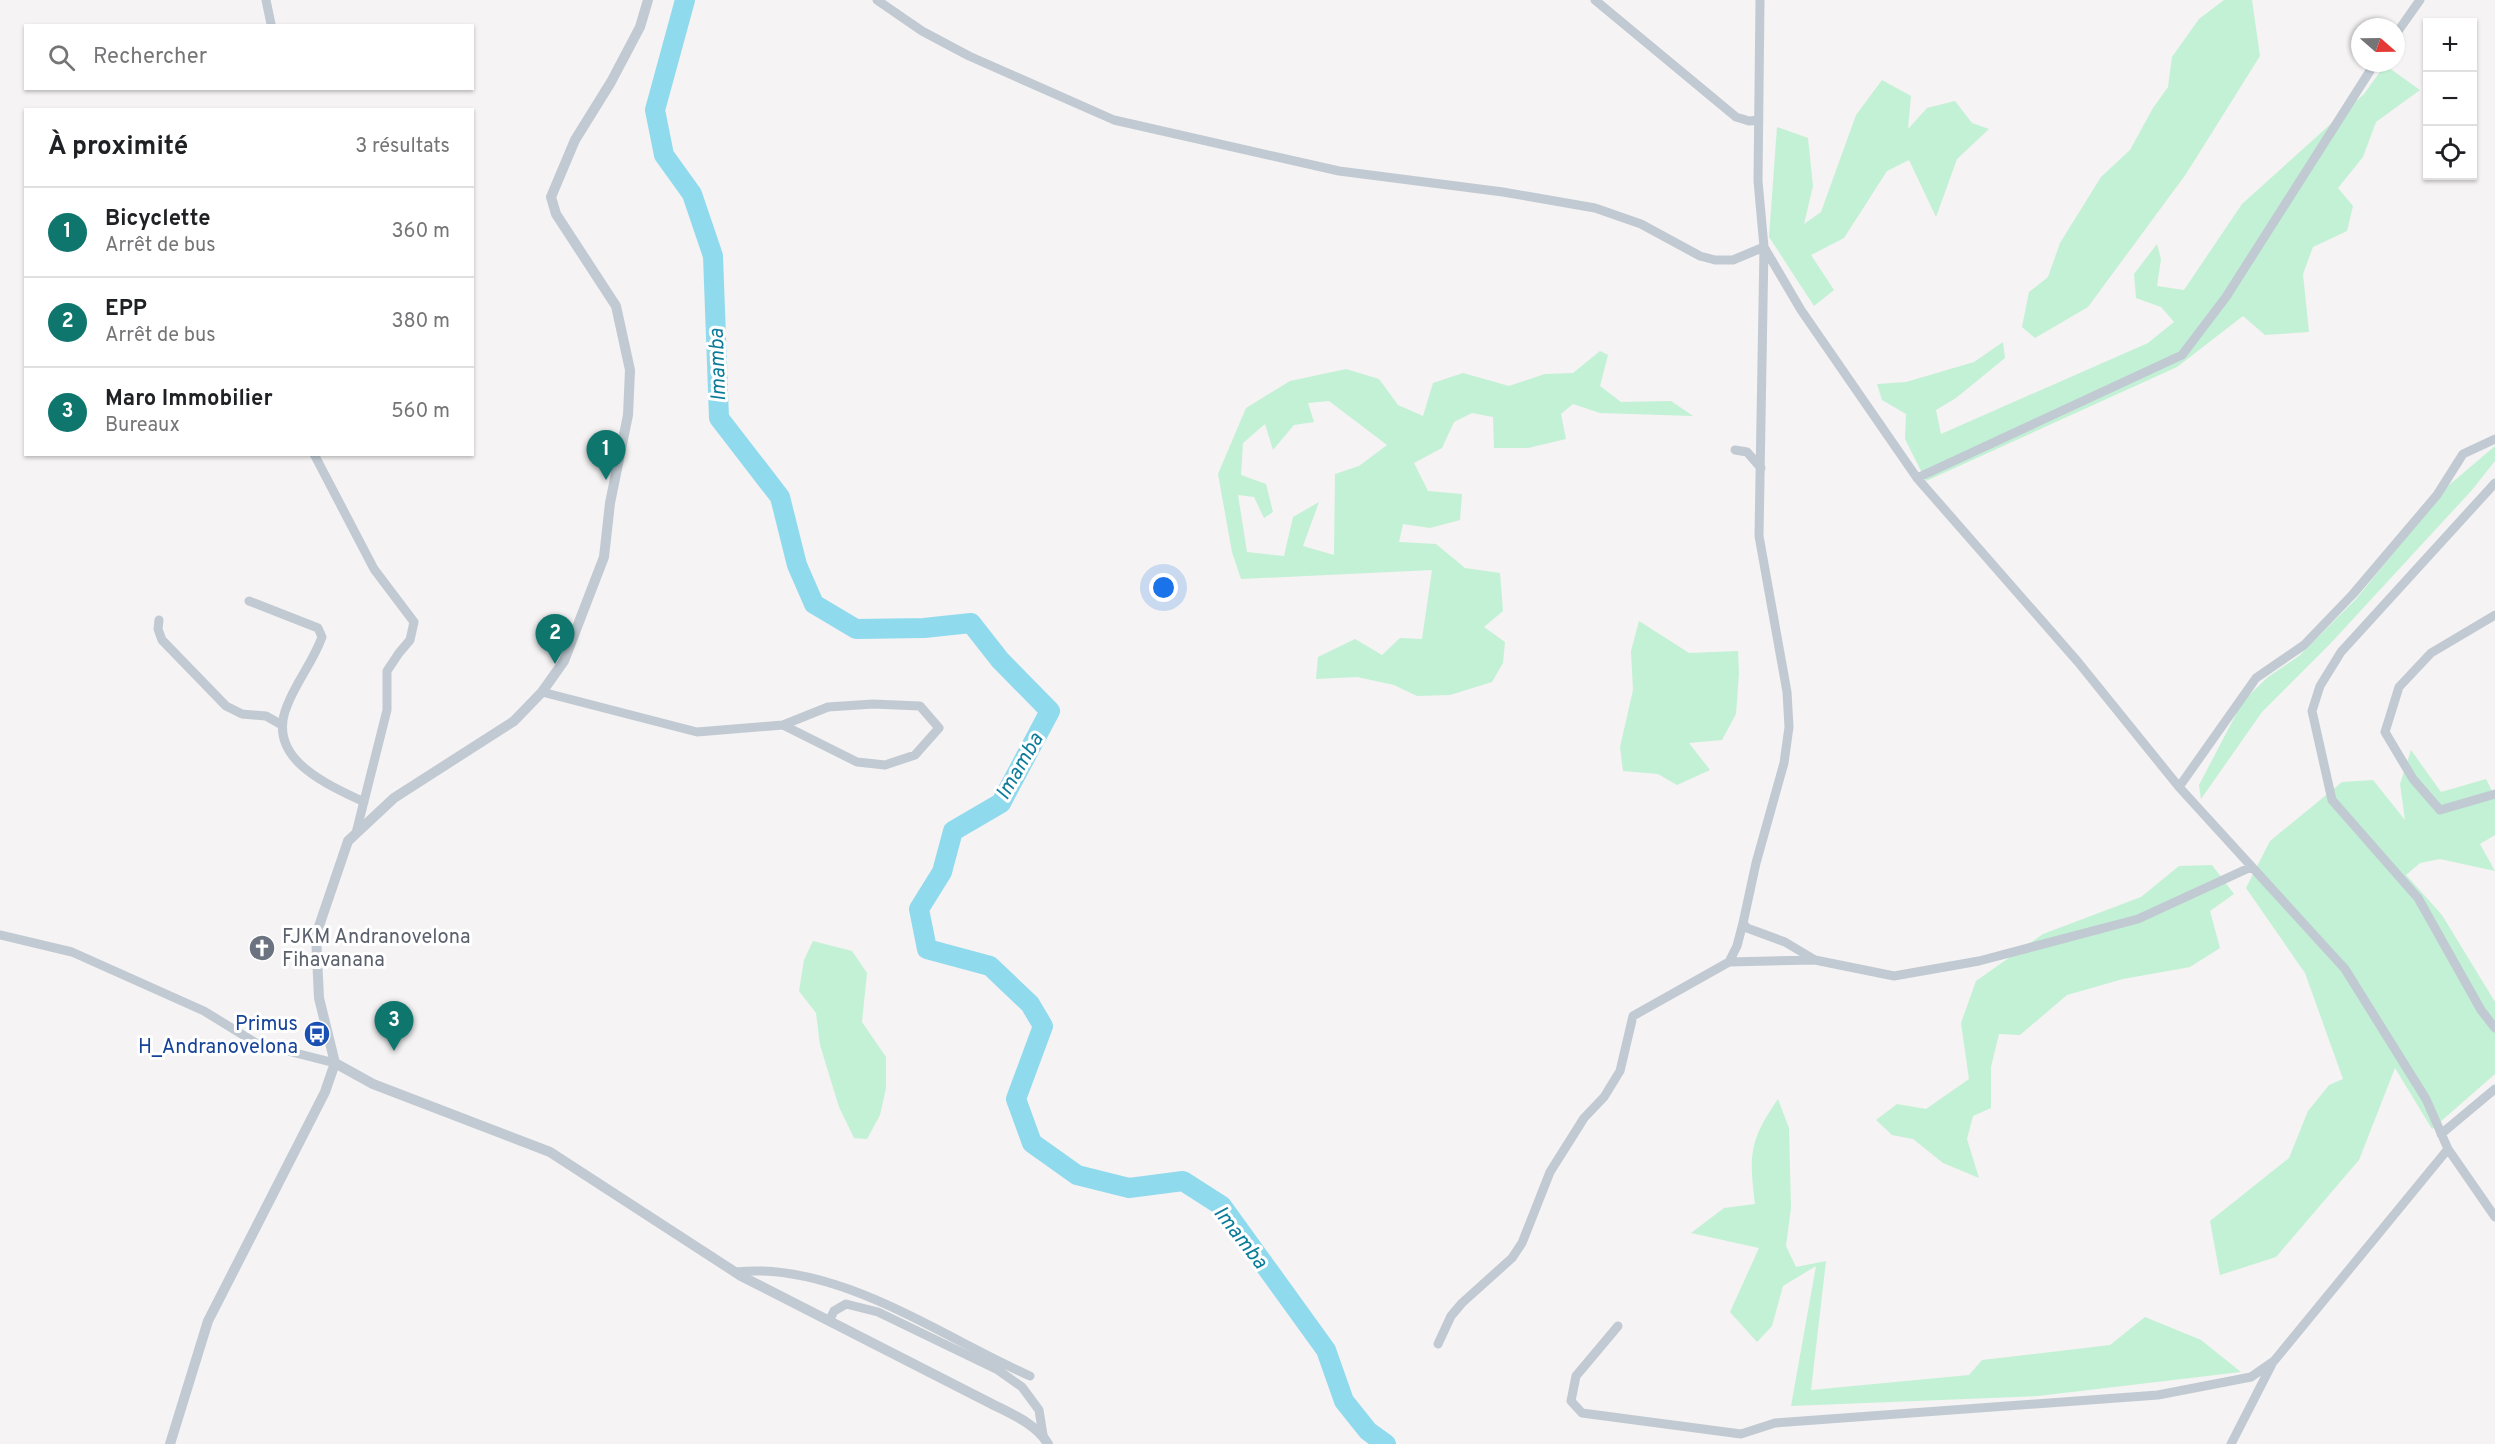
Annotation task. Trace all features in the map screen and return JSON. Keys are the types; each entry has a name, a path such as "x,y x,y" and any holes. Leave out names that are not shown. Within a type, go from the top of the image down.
{"street":[{"path":"267,0 271,24"},
{"path":"170,1444 208,1321 325,1092 335,1063 319,998 316,935 348,841 394,798 514,721 542,692 564,661 604,557 610,503 628,415 630,370 616,306 556,214 551,197 575,140 611,82 640,27 648,0"},
{"path":"877,0 922,31 969,56 1114,120 1339,171 1503,192 1595,208 1641,224 1700,256 1714,260 1732,260 1764,247"},
{"path":"1595,0 1736,117 1749,121 1759,120"},
{"path":"1729,962 1737,946 1756,862 1784,763 1788,727 1787,692 1760,536 1764,247 1758,181 1760,0"},
{"path":"2405,21 2420,0"},
{"path":"1917,478 2182,355 2226,297 2369,72"},
{"path":"1764,247 1801,310 1917,478 2078,662 2179,788 2345,969 2426,1099 2448,1149 2495,1217"},
{"path":"2179,788 2256,678 2304,645 2353,594 2437,495 2463,454 2495,439"},
{"path":"1735,450 1747,452 1761,468"},
{"path":"315,456 374,569 414,622 411,640 387,671 387,710 356,833"},
{"path":"2495,483 2341,652 2320,686 2312,711 2332,800 2418,898 2481,1010 2495,1028"},
{"path":"249,601 318,628 322,637 315,657 286,706 282,725 285,743 295,760 311,775 363,802"},
{"path":"2495,615 2431,653 2399,687 2385,732 2414,779 2440,810 2495,794"},
{"path":"159,620 158,629 162,640 226,706 242,714 266,716 282,725"},
{"path":"542,692 697,732 783,725 828,707 873,704 920,706 939,728 915,755 885,765 857,762 783,725"},
{"path":"1438,1344 1452,1316 1462,1303 1512,1258 1522,1244 1550,1172 1584,1118 1604,1097 1620,1071 1633,1016 1729,962 1815,960 1894,976 1979,961 2138,919 2251,867"},
{"path":"1743,923 1746,928 1785,942 1815,960"},
{"path":"0,935 72,952 204,1011 256,1043 335,1063 374,1084 550,1152 736,1272 988,1402 1046,1439"},
{"path":"2441,1134 2495,1089"},
{"path":"2231,1444 2255,1393 2274,1361 2448,1149"},
{"path":"736,1272 777,1272 824,1280 856,1290 981,1355 1030,1376"},
{"path":"829,1321 834,1311 846,1304 878,1312 998,1370 1022,1386 1039,1410 1046,1439"},
{"path":"1618,1326 1576,1376 1571,1401 1582,1413 1741,1434 1775,1423 2158,1395 2251,1377 2274,1361"}],"green space":[{"path":"2224,0 2252,0 2260,56 2186,174 2088,307 2035,338 2022,327 2029,292 2048,277 2060,243 2101,177 2130,150 2153,108 2168,87 2172,57 2199,19"},
{"path":"2380,72 2395,72 2420,90 2376,122 2363,157 2338,188 2353,206 2347,231 2313,247 2303,274 2309,332 2265,335 2243,316 2177,367 1926,481 1905,439 1906,414 1882,400 1877,384 1906,382 1974,362 2003,342 2005,358 1956,398 1936,410 1941,434 2148,343 2174,322 2161,307 2136,298 2134,274 2157,244 2161,259 2157,286 2184,290 2242,204 2364,94"},
{"path":"1882,80 1911,96 1908,129 1927,108 1955,101 1972,123 1989,129 1957,159 1936,217 1909,160 1887,171 1844,238 1811,255 1834,290 1814,306 1769,237 1777,127 1808,138 1813,186 1804,224 1821,212 1856,115"},
{"path":"1600,351 1608,355 1600,386 1621,402 1671,401 1693,416 1600,413 1573,404 1561,414 1566,439 1528,448 1494,448 1493,417 1472,413 1454,422 1442,448 1414,463 1428,491 1462,494 1460,520 1430,528 1403,524 1399,542 1436,544 1465,568 1500,573 1503,611 1484,627 1505,642 1503,663 1492,682 1450,695 1417,696 1394,685 1357,677 1316,679 1318,657 1355,639 1382,655 1400,638 1422,639 1432,570 1241,579 1232,552 1218,474 1246,408 1290,381 1346,369 1379,379 1398,405 1423,416 1433,383 1463,373 1509,386 1545,374 1573,373","holes":["1329,401 1387,445 1359,466 1335,474 1334,555 1303,546 1319,502 1293,517 1284,556 1247,552 1238,495 1254,497 1264,518 1273,512 1266,484 1241,475 1243,443 1265,424 1273,450 1294,425 1314,422 1308,403"]},
{"path":"2495,446 2495,461 2472,490 2330,644 2262,712 2201,799 2199,785 2243,701 2268,677 2299,656 2356,599 2448,486"},
{"path":"1639,621 1689,653 1738,651 1736,714 1722,740 1689,743 1710,770 1677,785 1658,774 1623,771 1620,747 1633,690 1631,651"},
{"path":"2411,750 2441,792 2486,779 2495,797 2495,835 2480,844 2495,871 2440,859 2420,863 2406,875 2442,915 2495,1002 2495,1074 2432,1129 2395,1068 2359,1160 2276,1257 2220,1275 2210,1221 2289,1158 2308,1111 2329,1085 2343,1079 2305,973 2246,888 2270,841 2342,782 2373,780 2405,820 2400,784"},
{"path":"2212,865 2234,894 2210,911 2220,948 2190,967 2123,979 2067,995 2020,1035 1999,1034 1991,1067 1991,1108 1973,1116 1967,1139 1979,1178 1943,1163 1913,1139 1892,1135 1876,1120 1897,1104 1926,1109 1969,1079 1961,1023 1976,981 2043,934 2141,897 2179,866"},
{"path":"813,941 852,951 867,973 862,1022 886,1057 886,1088 880,1115 867,1139 854,1138 839,1107 820,1045 816,1013 799,991 804,960"},
{"path":"1778,1099 1789,1128 1791,1208 1786,1246 1796,1267 1826,1261 1811,1390 1969,1375 1982,1360 2110,1345 2145,1317 2201,1340 2241,1372 2038,1396 1791,1406 1816,1266 1783,1286 1772,1326 1757,1342 1730,1312 1759,1248 1691,1233 1724,1208 1755,1204 1752,1173 1753,1149 1761,1126"}],"waterway":[{"name":"Imamba","path":"685,0 655,110 664,155 692,194 713,256 719,418 780,497 797,565 814,604 856,629 924,628 971,623 1000,660 1050,711 1001,803 953,831 942,872 919,909 927,949 990,966 1030,1004 1043,1026 1016,1099 1032,1143 1077,1175 1129,1188 1183,1181 1222,1206 1326,1350 1344,1401 1368,1431 1386,1444"}],"place":[{"name":"Bicyclette","path":"606,480"},
{"name":"EPP","path":"555,664"},
{"name":"FJKM Andranovelona Fihavanana","path":"262,948"},
{"name":"Primus H_Andranovelona","path":"317,1034"},
{"name":"Maro Immobilier","path":"394,1051"}]}
